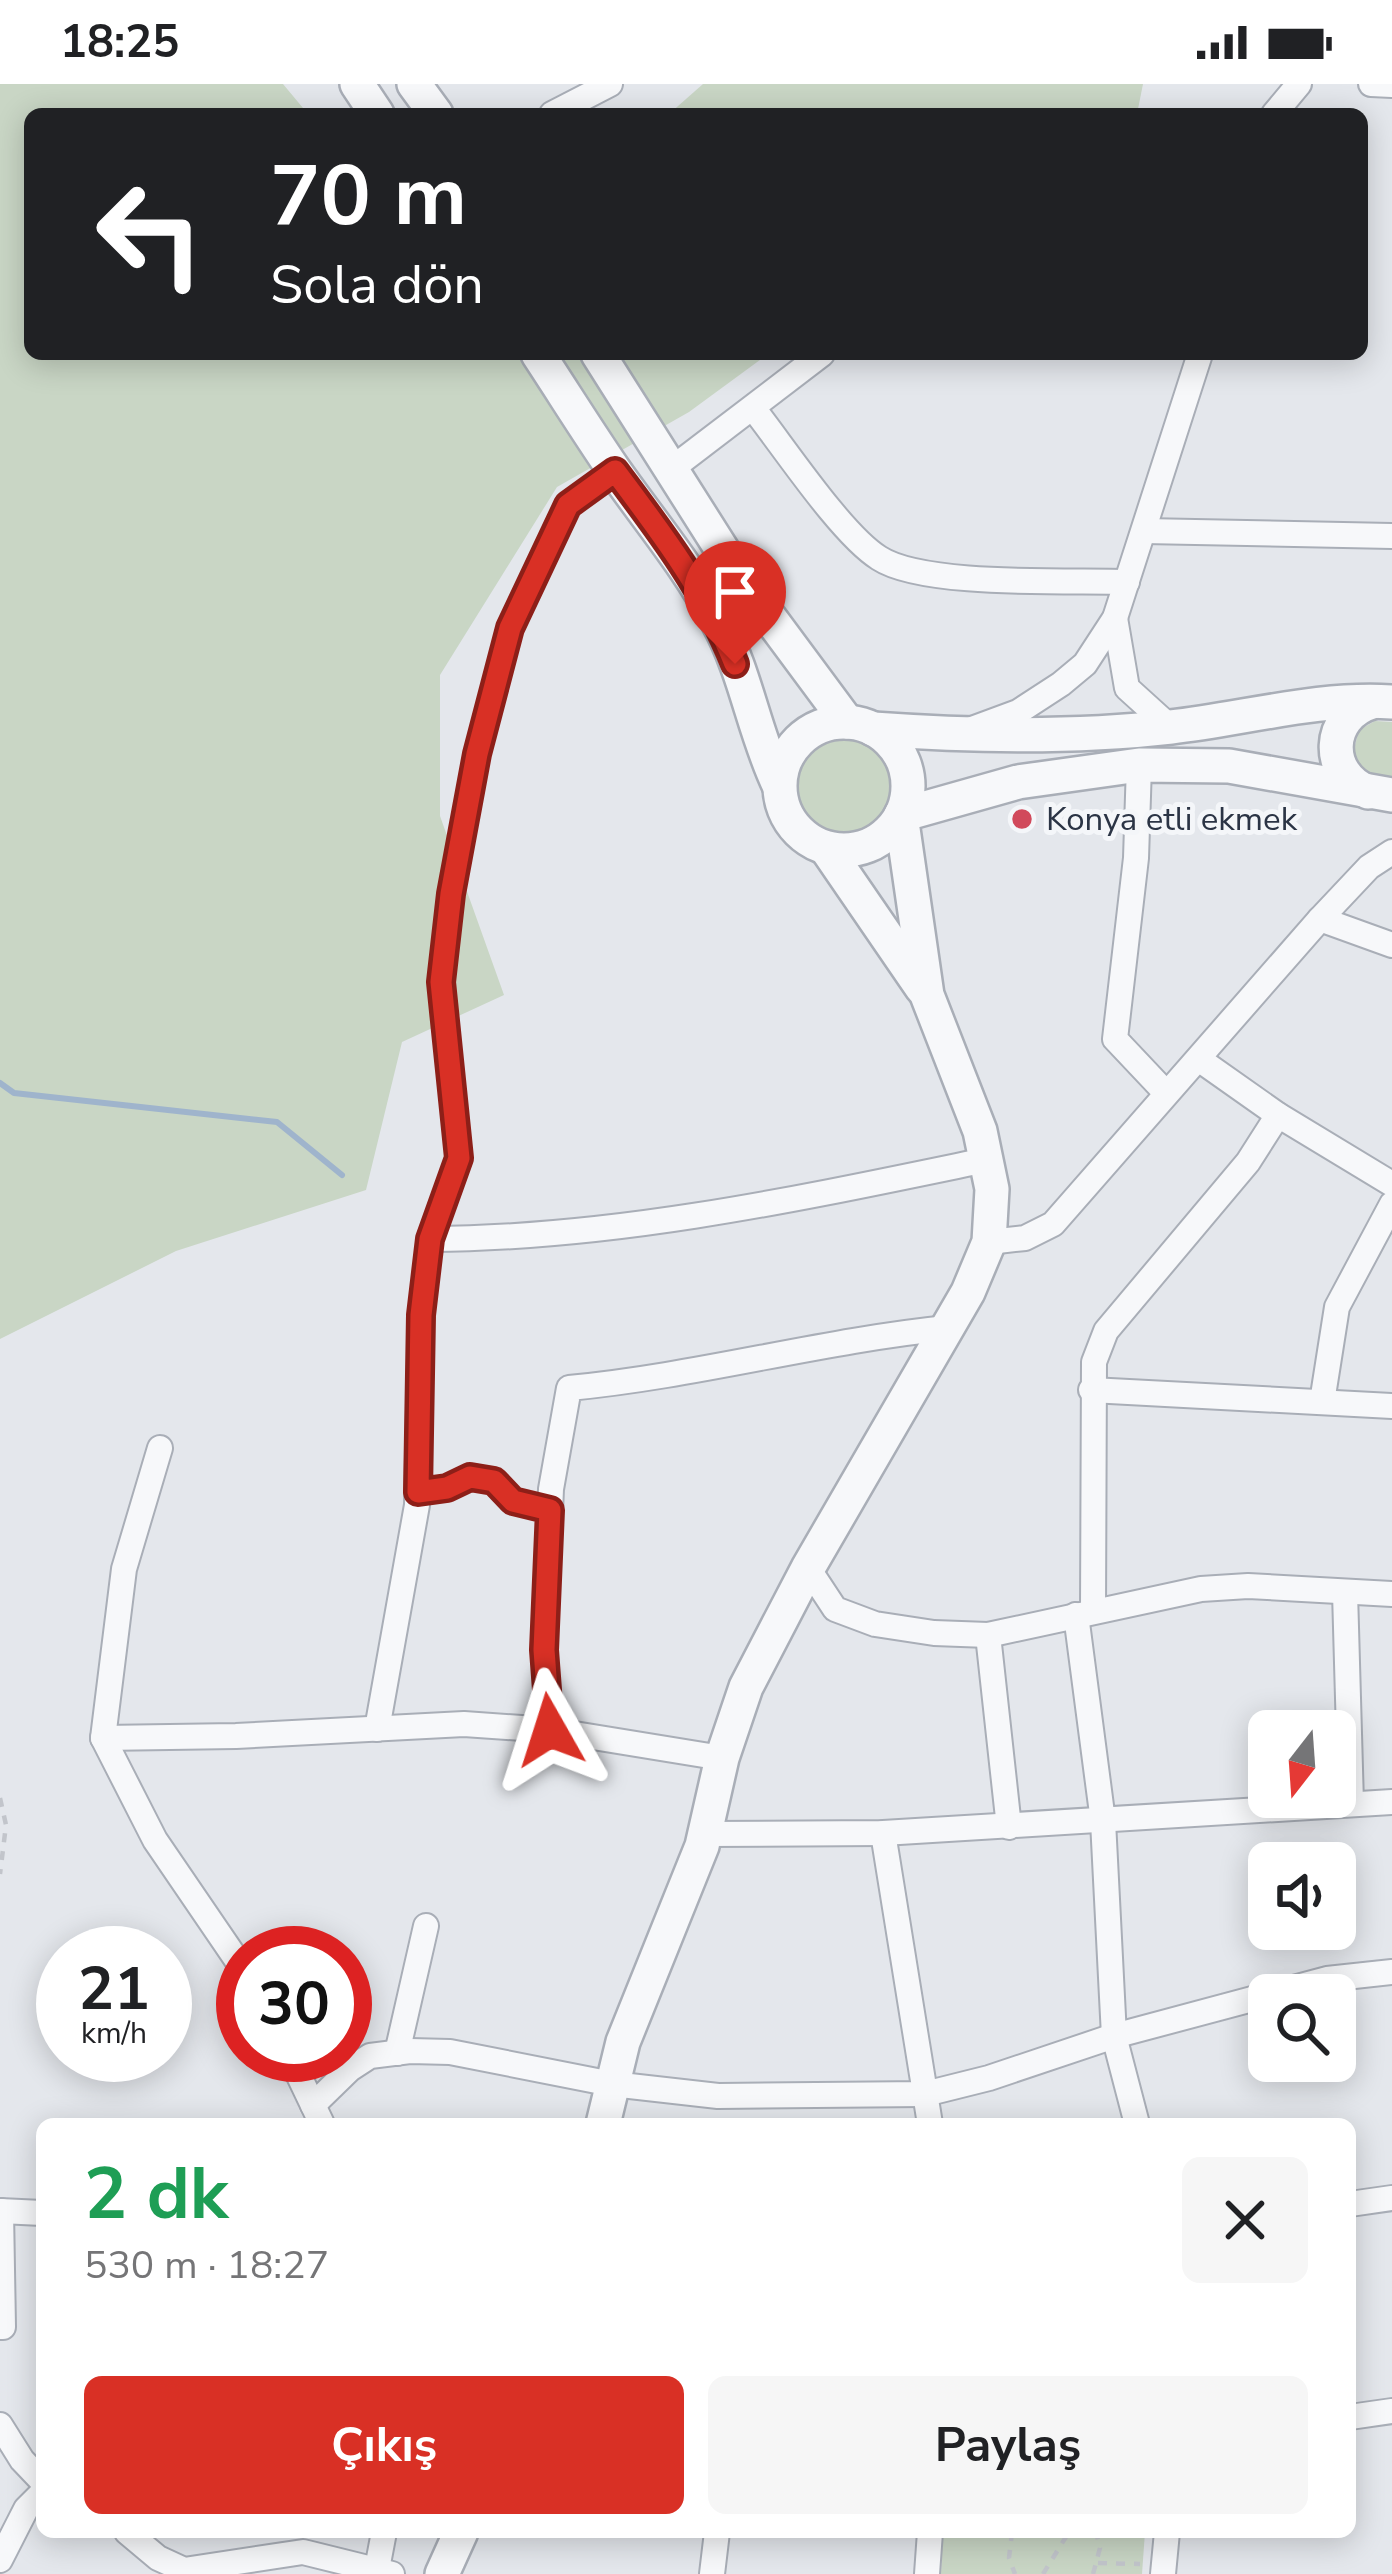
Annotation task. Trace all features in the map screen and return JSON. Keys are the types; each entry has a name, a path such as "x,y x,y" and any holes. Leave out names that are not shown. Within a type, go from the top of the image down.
{"street":[{"path":"564,108 610,84"},
{"path":"1279,108 1299,84"},
{"path":"1371,84 1392,86"},
{"path":"542,360 670,544 719,624 792,824 807,839 826,848 869,845 888,833 901,815 907,796 901,757 890,741 860,726 738,575 602,360"},
{"path":"670,470 814,360"},
{"path":"964,731 1018,712 1061,684 1085,664 1115,618 1198,360"},
{"path":"753,408 858,541 893,566 926,575 1127,582"},
{"path":"376,1729 418,1492 421,1315 430,1239 459,1158 441,982 451,894 477,754 510,628 568,505 615,471"},
{"path":"1144,531 1392,536"},
{"path":"1115,618 1127,688 1170,727"},
{"path":"779,785 782,765 792,747 827,724 1080,734 1385,701"},
{"path":"1384,795 1348,781 1335,753 1341,724 1351,712 1385,701"},
{"path":"901,815 1018,782 1139,765 1228,766 1384,795"},
{"path":"1139,765 1136,858 1115,1039 1166,1094"},
{"path":"604,2118 639,1997 706,1834 722,1758 746,1687 808,1568 968,1292 989,1242 992,1190 986,1160 980,1131 927,994 901,815"},
{"path":"826,848 927,994"},
{"path":"989,1242 1025,1238 1053,1224 1320,919 1369,867 1392,853"},
{"path":"1320,919 1392,945"},
{"path":"1200,1060 1278,1115 1392,1184"},
{"path":"1135,2118 1114,2036 1103,1821 1084,1613 1094,1362 1106,1331 1248,1162 1278,1115"},
{"path":"430,1239 502,1239 708,1217 986,1160"},
{"path":"1322,1402 1337,1307 1392,1204"},
{"path":"550,1730 544,1650 550,1510 568,1388 642,1381 862,1337 947,1328"},
{"path":"1091,1390 1392,1406"},
{"path":"160,1448 124,1569 103,1738 155,1840 216,1929"},
{"path":"418,1492 447,1488 470,1477 494,1481 513,1501 550,1510"},
{"path":"808,1568 835,1609 875,1624 934,1633 988,1635 1202,1589 1248,1586 1392,1594"},
{"path":"1345,1592 1348,1710"},
{"path":"988,1635 1009,1827"},
{"path":"103,1738 464,1724 550,1730 722,1758"},
{"path":"1356,1804 1392,1802"},
{"path":"706,1834 883,1833 1248,1811"},
{"path":"883,1833 929,2118"},
{"path":"397,2053 426,1926"},
{"path":"302,2082 317,2114 370,2056 397,2053 471,2055 612,2084 718,2096 926,2094 1114,2036 1328,1979 1392,1972"},
{"path":"1356,2203 1392,2198"},
{"path":"0,2327 4,2327 0,2211 36,2213"},
{"path":"1356,2416 1392,2411"},
{"path":"0,2425 36,2475"},
{"path":"0,2560 36,2499"},
{"path":"132,2538 156,2566 184,2570 303,2552 384,2572 384,2538"},
{"path":"442,2574 458,2538"},
{"path":"712,2574 716,2538"},
{"path":"927,2574 930,2538"},
{"path":"1163,2569 1166,2538"}],"path":[{"path":"0,1798 6,1825 0,1874"},
{"path":"1011,2538 1009,2558 1015,2574"},
{"path":"1043,2574 1065,2538"},
{"path":"1093,2574 1098,2564 1096,2538"},
{"path":"1098,2564 1163,2569"}],"green space":[{"path":"0,84 283,84 303,108 24,108 24,360 760,360 689,412 557,487 440,675 440,816 504,995 402,1042 366,1190 176,1251 0,1339"},
{"path":"703,84 1143,84 1138,108 676,108"},
{"path":"1375,721 1392,722 1392,779 1362,772 1352,757 1359,730"},
{"path":"845,740 878,754 892,787 878,820 845,834 812,820 798,787 812,754"},
{"path":"943,2538 1145,2538 1142,2574 941,2574"}],"waterway":[{"path":"0,1083 14,1093 277,1122 342,1175"}],"place":[{"name":"Konya etli ekmek","path":"1022,819"}],"route":[{"path":"550,1730 544,1676 550,1510 513,1501 494,1481 470,1477 447,1488 418,1492 421,1315 430,1239 459,1158 441,982 451,894 477,754 510,628 568,505 615,471 670,544 719,624 735,664"}]}
